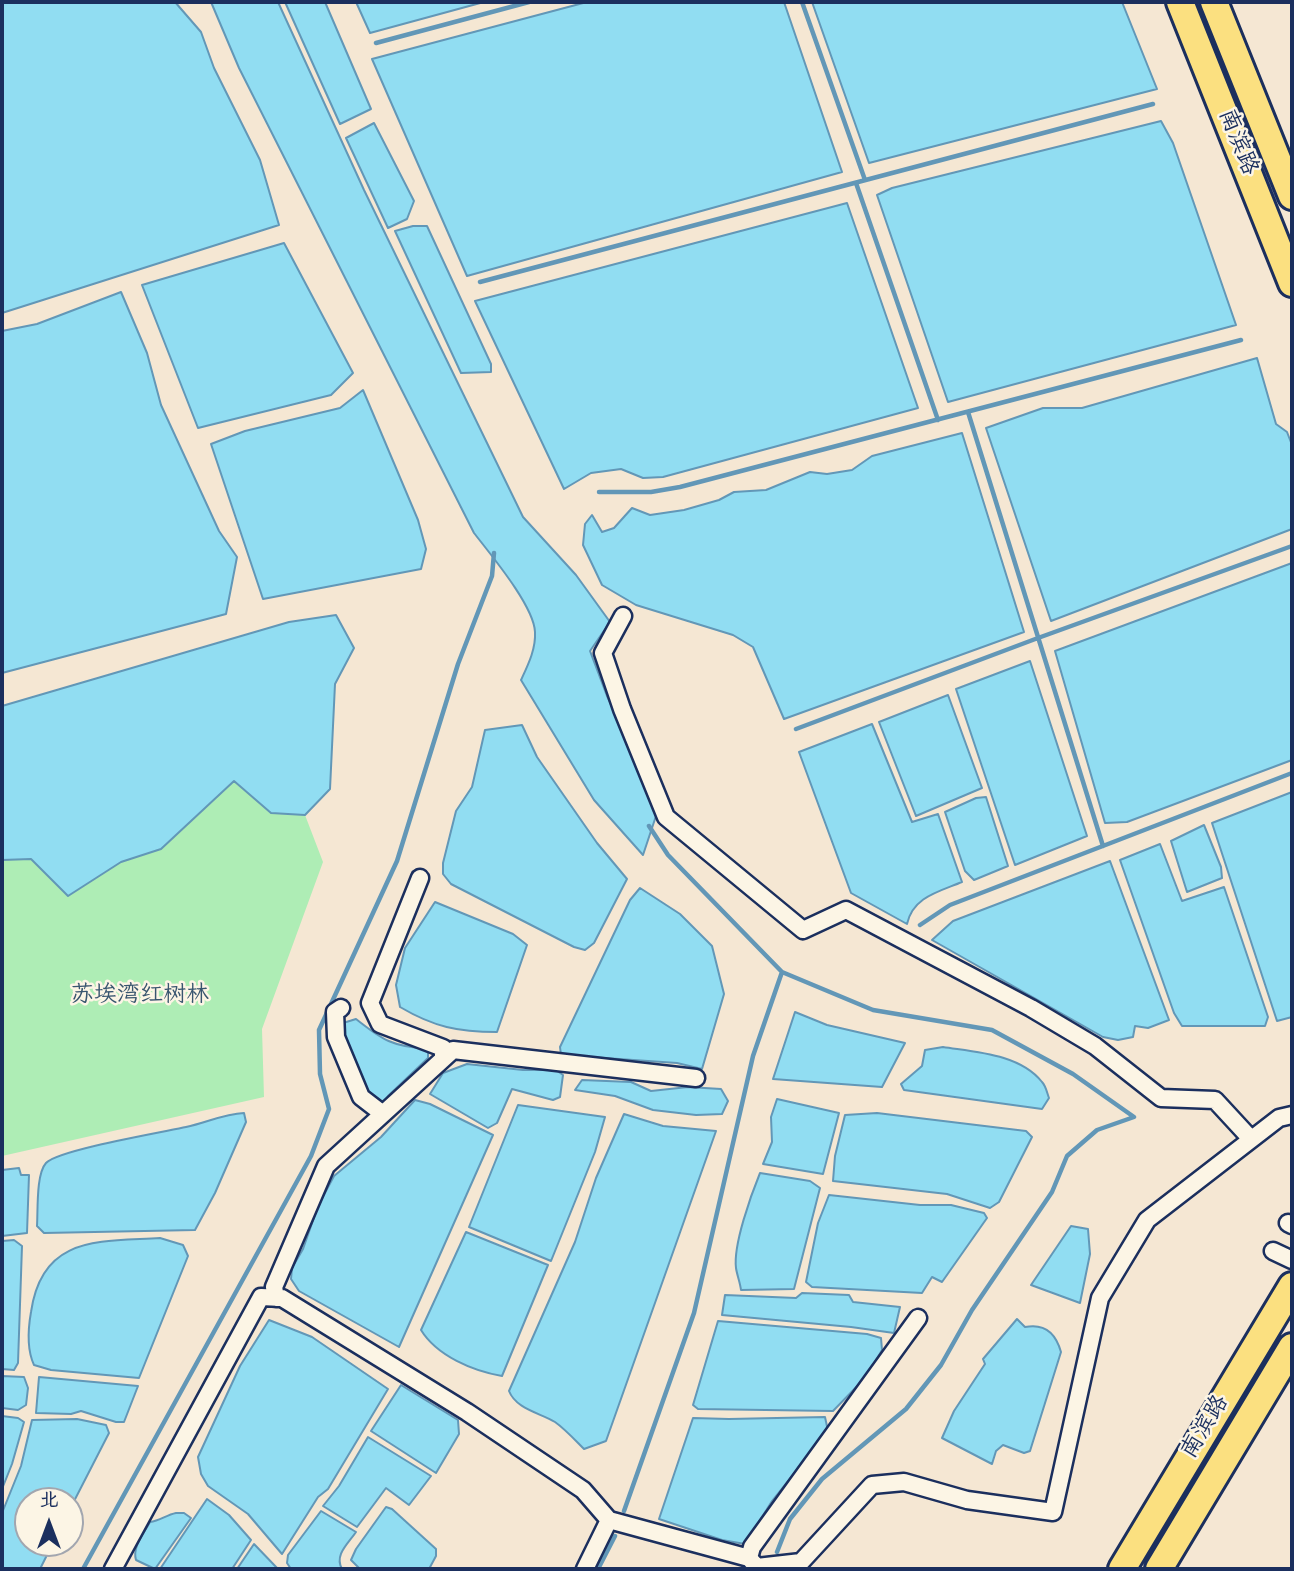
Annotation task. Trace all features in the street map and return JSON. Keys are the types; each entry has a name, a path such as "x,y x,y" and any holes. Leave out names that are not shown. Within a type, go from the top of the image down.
{"main road":[{"name":"南滨路","path":"1180,2 1292,284"},
{"name":"南滨路","path":"1214,2 1292,196"},
{"name":"南滨路","path":"1122,1569 1292,1286"},
{"name":"南滨路","path":"1159,1569 1292,1347"}],"street":[{"path":"623,616 603,653 622,709 666,817 803,930 846,910 1042,1014 1095,1046 1161,1098 1215,1100 1251,1139"},
{"path":"420,878 370,1003 380,1024 443,1048 443,1059"},
{"path":"341,1008 335,1012 336,1037 361,1097 383,1114"},
{"path":"276,1298 274,1287 326,1166 453,1050 696,1078"},
{"path":"113,1569 261,1297 282,1298 467,1412 583,1490 609,1520 749,1558 757,1567 801,1562 872,1485 904,1482 967,1500 1053,1512 1100,1298 1147,1220 1279,1118 1292,1115"},
{"path":"1273,1251 1292,1259"},
{"path":"749,1558 752,1547 918,1318"},
{"path":"585,1569 609,1520"}],"green space":[{"name":"苏埃湾红树林","path":"234,781 271,813 305,815 323,862 262,1029 264,1097 2,1156 2,860 31,859 68,895 121,862 161,849"}],"water":[{"path":"2,2 175,2 201,32 214,68 260,160 279,225 2,313"},
{"path":"211,2 278,2 364,190 523,517 576,575 610,622 590,651 607,696 638,763 656,816 643,855 594,800 521,680 534,645 533,621 520,595 474,533 239,68"},
{"path":"285,2 325,2 371,109 340,124"},
{"path":"356,2 484,2 370,33"},
{"path":"587,2 784,2 842,172 467,276 372,59"},
{"path":"812,2 1122,2 1157,89 869,163"},
{"path":"1161,121 1173,143 1236,325 948,402 877,195 892,188"},
{"path":"374,123 414,201 407,219 388,228 346,138"},
{"path":"847,203 918,408 663,477 643,478 621,469 591,473 564,489 475,301"},
{"path":"413,226 427,226 491,364 491,372 461,373 395,231"},
{"path":"284,243 353,373 331,395 198,428 142,285"},
{"path":"121,292 147,353 161,405 219,531 237,557 226,614 2,673 2,331 37,324"},
{"path":"1257,358 1276,424 1287,432 1292,445 1292,529 1051,621 986,428 1043,408 1082,408"},
{"path":"363,390 418,520 426,549 421,569 263,599 211,444 245,431 340,408"},
{"path":"962,433 1024,632 784,719 753,647 733,635 636,605 602,585 583,545 585,524 592,515 602,532 614,528 632,508 650,515 684,510 719,500 734,492 766,490 810,472 827,474 852,470 872,456"},
{"path":"1292,563 1292,760 1127,822 1105,823 1055,651"},
{"path":"336,615 354,648 335,684 330,789 305,815 271,813 234,781 161,849 121,862 68,896 31,859 2,860 2,706 289,622"},
{"path":"1030,661 1087,836 1015,865 956,689"},
{"path":"948,695 982,788 916,816 879,722"},
{"path":"872,724 912,822 938,814 962,882 921,901 910,915 907,924 851,893 799,752"},
{"path":"522,725 537,757 597,843 627,879 594,943 585,950 574,947 451,884 443,874 443,863 456,811 472,787 485,730"},
{"path":"1292,792 1292,1017 1277,1021 1212,823"},
{"path":"986,797 1008,866 974,880 965,871 945,812 976,798"},
{"path":"1204,825 1221,867 1222,878 1187,892 1171,841"},
{"path":"1160,844 1182,901 1224,887 1268,1017 1265,1026 1182,1026 1174,1013 1120,860"},
{"path":"1110,861 1169,1020 1148,1028 1135,1026 1133,1037 1118,1040 1103,1037 932,940 953,921"},
{"path":"640,888 680,914 712,946 724,994 702,1069 677,1063 561,1055 560,1047 630,900"},
{"path":"435,902 513,934 527,945 497,1032 447,1027 400,1007 396,985 405,948"},
{"path":"795,1012 827,1025 905,1043 882,1087 773,1079"},
{"path":"356,1019 389,1041 428,1048 428,1058 383,1104 364,1096 343,1049 343,1023"},
{"path":"943,1047 983,1053 1022,1065 1043,1084 1049,1098 1042,1109 904,1090 901,1084 922,1066 925,1050"},
{"path":"467,1064 523,1070 556,1070 563,1075 560,1097 553,1100 512,1089 497,1123 488,1128 430,1094 443,1073"},
{"path":"582,1080 631,1082 651,1091 688,1087 721,1089 728,1101 722,1114 696,1115 653,1110 615,1096 575,1090"},
{"path":"777,1099 839,1113 823,1174 763,1164 772,1142 771,1117"},
{"path":"415,1100 430,1104 493,1135 399,1347 299,1291 291,1279 292,1268 303,1249 318,1206 334,1176 381,1137"},
{"path":"518,1105 605,1117 595,1152 551,1261 469,1227"},
{"path":"244,1113 246,1122 215,1193 195,1230 44,1233 37,1226 41,1175 46,1163 55,1158 90,1147"},
{"path":"877,1113 1026,1131 1032,1137 999,1202 990,1208 947,1194 833,1181 835,1156 845,1115"},
{"path":"624,1114 663,1126 716,1131 606,1441 584,1449 555,1422 517,1402 509,1391 575,1242 596,1178"},
{"path":"19,1168 21,1175 29,1175 27,1233 2,1236 2,1170"},
{"path":"760,1173 810,1181 820,1188 794,1289 741,1290 736,1268 737,1247"},
{"path":"829,1195 920,1205 951,1205 984,1213 987,1218 942,1282 932,1277 922,1293 812,1287 806,1282 818,1223"},
{"path":"1071,1226 1088,1229 1090,1254 1080,1303 1031,1285"},
{"path":"466,1232 548,1265 502,1376 479,1370 446,1355 421,1330"},
{"path":"160,1238 183,1245 188,1256 139,1378 51,1370 34,1365 29,1346 30,1319 37,1287 47,1269 61,1256 95,1243"},
{"path":"14,1240 22,1246 18,1363 14,1370 2,1369 2,1241"},
{"path":"802,1293 849,1295 853,1302 900,1307 894,1333 722,1315 725,1295 796,1298"},
{"path":"1017,1319 1025,1327 1044,1328 1049,1331 1061,1352 1030,1451 1024,1453 1003,1445 996,1451 992,1464 942,1438 954,1411 985,1364 983,1359"},
{"path":"269,1320 312,1337 388,1389 328,1489 318,1497 282,1554 248,1514 208,1486 201,1474 198,1457 240,1366"},
{"path":"718,1321 867,1334 881,1338 882,1350 866,1377 833,1411 698,1409 693,1405"},
{"path":"2,1376 24,1377 28,1388 26,1405 18,1410 2,1408"},
{"path":"39,1377 138,1386 124,1422 116,1422 81,1411 71,1414 36,1413"},
{"path":"401,1385 458,1420 459,1434 436,1473 371,1431"},
{"path":"2,1416 18,1418 24,1422 2,1489"},
{"path":"825,1417 828,1431 772,1501 745,1544 722,1540 659,1519 693,1418"},
{"path":"77,1419 106,1425 109,1433 81,1487 14,1487 14,1557 46,1557 40,1569 2,1569 2,1513 21,1466 32,1420"},
{"path":"368,1437 431,1476 409,1505 386,1488 357,1527 323,1506 339,1486"},
{"path":"207,1499 229,1515 251,1540 232,1569 160,1569"},
{"path":"386,1507 392,1509 436,1549 436,1556 429,1569 360,1569 351,1560"},
{"path":"321,1511 356,1532 341,1554 342,1569 291,1569 287,1563 288,1555"},
{"path":"184,1513 191,1518 155,1569 136,1560 137,1545 150,1522"},
{"path":"254,1544 278,1569 237,1569"}],"waterway":[{"path":"376,43 529,2"},
{"path":"802,2 865,180"},
{"path":"480,282 1153,104"},
{"path":"856,183 938,420"},
{"path":"599,492 651,492 680,487 1241,340"},
{"path":"968,412 1103,846"},
{"path":"796,729 1292,546"},
{"path":"83,1569 311,1156 329,1109 320,1074 319,1030 397,861 458,664 492,576 494,553"},
{"path":"920,925 950,905 1292,773"},
{"path":"624,1511 694,1313 753,1056 782,972 668,855 649,826"},
{"path":"777,1552 790,1519 822,1479 906,1409 941,1365 972,1310 1052,1192 1067,1156 1097,1130 1134,1117 1073,1074 992,1030 873,1010 782,972"},
{"path":"598,1569 615,1536"}]}
